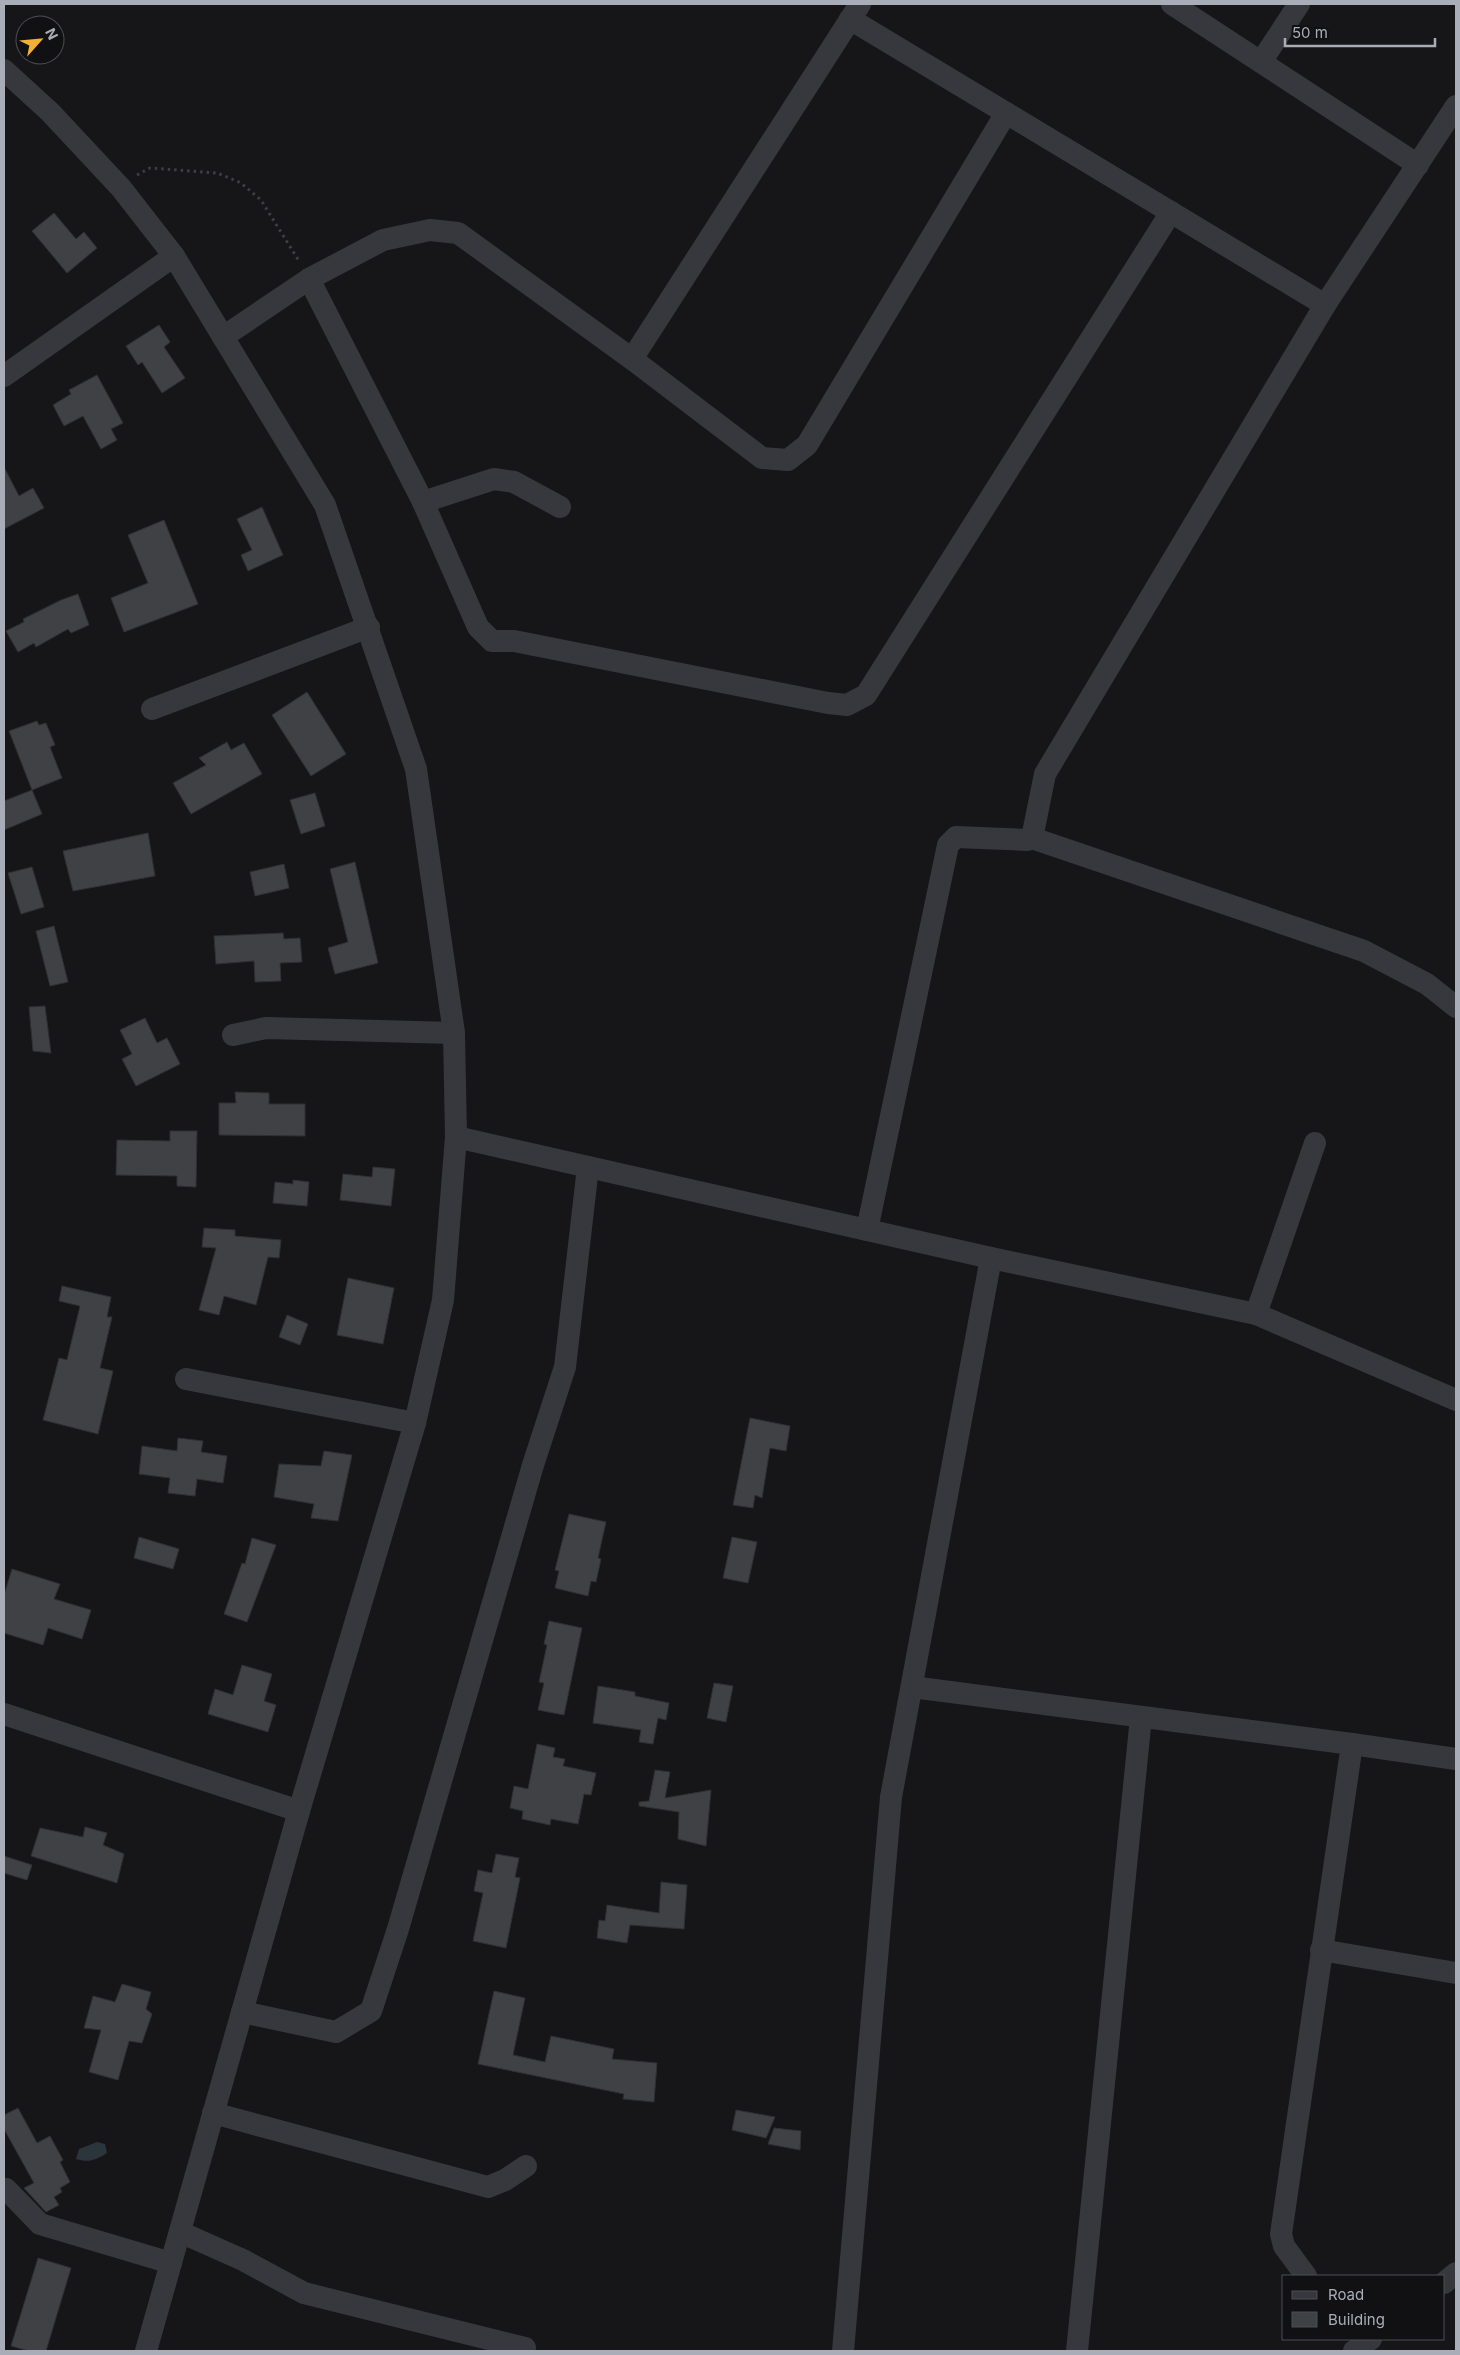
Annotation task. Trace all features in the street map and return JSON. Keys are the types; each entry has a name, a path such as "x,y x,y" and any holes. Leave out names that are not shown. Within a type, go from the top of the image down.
{"street":[{"path":"1172,4 1418,164"},
{"path":"1261,62 1299,4"},
{"path":"632,359 855,12 1006,113 1326,305"},
{"path":"4,70 50,112 121,188 174,256 325,505 369,627 416,769 454,1033 456,1137 443,1300 415,1423 299,1811 146,2351"},
{"path":"1032,838 1045,774 1326,305 1456,106"},
{"path":"223,337 309,279 382,240 430,230 458,233 632,359 762,458 788,460 807,444 1006,113"},
{"path":"309,279 423,502 478,627 492,642 514,642 828,703 847,705 866,695 1171,212"},
{"path":"4,376 174,256"},
{"path":"423,502 494,479 514,482 560,507"},
{"path":"152,709 369,627"},
{"path":"867,1230 948,845 956,837 1028,840 1032,838 1364,951 1427,984 1456,1007"},
{"path":"233,1035 266,1028 454,1033"},
{"path":"456,1137 991,1258 1256,1314 1456,1400"},
{"path":"1256,1314 1315,1143"},
{"path":"242,2012 336,2032 370,2011 398,1929 533,1465 565,1367 588,1167"},
{"path":"843,2351 891,1797 991,1258"},
{"path":"186,1379 415,1423"},
{"path":"912,1687 1352,1744 1456,1760"},
{"path":"4,1714 299,1811"},
{"path":"1077,2351 1141,1717"},
{"path":"1305,2275 1284,2246 1281,2234 1352,1744"},
{"path":"1322,1950 1456,1973"},
{"path":"213,2113 488,2187 506,2180 526,2166"},
{"path":"6,2189 40,2224 170,2264"},
{"path":"180,2232 243,2260 304,2293 525,2348"},
{"path":"1445,2282 1456,2273"}],"path":[{"path":"121,188 137,174 150,168 217,173 242,183 262,200 309,279"}],"shaded area":[{"path":"97,2142 105,2144 107,2153 92,2160 76,2159 79,2149"}],"building":[{"path":"54,213 76,239 84,232 97,248 67,273 32,231"},
{"path":"159,325 170,342 164,347 185,378 162,393 142,362 138,365 126,346"},
{"path":"97,375 123,423 111,429 117,440 101,449 83,416 64,426 53,405 71,394 69,390"},
{"path":"4,467 19,496 33,488 44,508 4,529"},
{"path":"262,507 283,555 248,571 241,555 252,550 237,519"},
{"path":"164,520 198,604 124,632 111,598 148,583 128,535"},
{"path":"78,594 89,625 71,633 68,629 36,647 34,643 18,652 6,631 24,622 23,619 61,600"},
{"path":"307,692 346,754 311,776 272,715"},
{"path":"37,721 39,725 46,723 55,745 50,747 62,778 32,790 9,731"},
{"path":"227,742 231,750 244,743 262,774 191,814 173,783 206,765 199,758"},
{"path":"32,790 42,814 4,830 4,801"},
{"path":"315,793 325,826 301,834 290,800"},
{"path":"148,833 155,876 73,891 63,851"},
{"path":"355,862 378,963 335,974 328,948 348,942 330,869"},
{"path":"284,864 289,888 255,896 250,872"},
{"path":"32,867 44,907 21,914 8,873"},
{"path":"54,926 68,982 50,986 36,931"},
{"path":"283,933 284,939 300,938 302,962 280,963 281,981 255,982 254,961 216,964 214,936"},
{"path":"45,1006 51,1053 33,1051 29,1007"},
{"path":"145,1018 157,1043 167,1038 180,1064 136,1086 122,1059 132,1054 120,1030"},
{"path":"235,1092 269,1093 269,1104 305,1104 305,1136 219,1135 219,1103 236,1103"},
{"path":"170,1131 197,1131 196,1187 177,1186 177,1176 116,1175 117,1140 170,1141"},
{"path":"373,1167 395,1169 391,1206 340,1200 343,1174 372,1177"},
{"path":"293,1180 309,1182 307,1206 273,1203 275,1182 293,1184"},
{"path":"204,1228 235,1230 235,1236 281,1240 279,1258 268,1257 256,1305 224,1296 219,1315 199,1310 216,1248 202,1247"},
{"path":"348,1278 394,1288 383,1344 337,1335"},
{"path":"62,1286 111,1297 107,1317 112,1317 100,1368 113,1371 98,1434 43,1420 59,1358 67,1360 80,1306 59,1301"},
{"path":"287,1315 308,1324 300,1345 279,1337"},
{"path":"750,1418 790,1426 786,1451 770,1448 762,1498 755,1495 753,1508 733,1505"},
{"path":"178,1438 203,1441 201,1452 227,1456 223,1483 197,1479 195,1496 168,1493 170,1478 139,1474 142,1446 177,1451"},
{"path":"324,1451 352,1455 338,1521 311,1518 314,1504 274,1497 279,1464 321,1466"},
{"path":"569,1514 606,1522 598,1558 601,1559 596,1582 591,1581 588,1596 555,1588 559,1571 555,1570"},
{"path":"139,1537 179,1549 173,1569 134,1558"},
{"path":"732,1537 757,1542 748,1583 723,1578"},
{"path":"252,1538 276,1545 247,1622 224,1614 242,1563 245,1564"},
{"path":"12,1569 60,1584 54,1599 91,1610 82,1639 48,1628 43,1645 4,1633 4,1595"},
{"path":"549,1621 582,1628 564,1715 538,1710 544,1683 539,1682 547,1645 544,1644"},
{"path":"242,1665 272,1674 264,1701 276,1705 268,1732 208,1714 215,1689 233,1695"},
{"path":"714,1683 733,1686 726,1722 707,1718"},
{"path":"598,1686 635,1692 635,1696 669,1703 666,1720 658,1718 653,1744 639,1742 641,1730 593,1723"},
{"path":"537,1744 555,1748 553,1757 565,1759 563,1766 596,1773 591,1795 584,1794 578,1824 551,1819 550,1825 522,1819 523,1811 510,1808 514,1786 528,1789"},
{"path":"655,1770 670,1772 665,1798 711,1790 706,1846 678,1839 679,1812 639,1806 639,1802 649,1801"},
{"path":"85,1827 107,1833 103,1845 124,1854 117,1883 31,1856 40,1828 83,1837"},
{"path":"496,1854 519,1858 515,1877 520,1878 506,1948 473,1941 483,1893 474,1891 478,1870 492,1873"},
{"path":"4,1856 32,1865 27,1880 4,1873"},
{"path":"661,1882 687,1885 684,1929 630,1925 627,1943 597,1938 599,1920 605,1921 607,1905 659,1913"},
{"path":"122,1984 151,1992 146,2009 152,2014 142,2043 129,2041 118,2080 89,2072 101,2030 84,2028 93,1996 115,2002"},
{"path":"494,1991 525,1998 513,2055 545,2062 551,2036 614,2049 612,2059 657,2063 654,2102 623,2099 624,2094 478,2064"},
{"path":"18,2108 37,2143 50,2136 63,2160 60,2162 70,2182 60,2188 62,2192 54,2197 59,2205 46,2212 24,2188 34,2183 4,2129 4,2115"},
{"path":"736,2110 775,2117 766,2138 732,2130"},
{"path":"774,2128 801,2131 800,2150 768,2144"},
{"path":"38,2258 71,2268 46,2351 29,2351 11,2346"}]}
